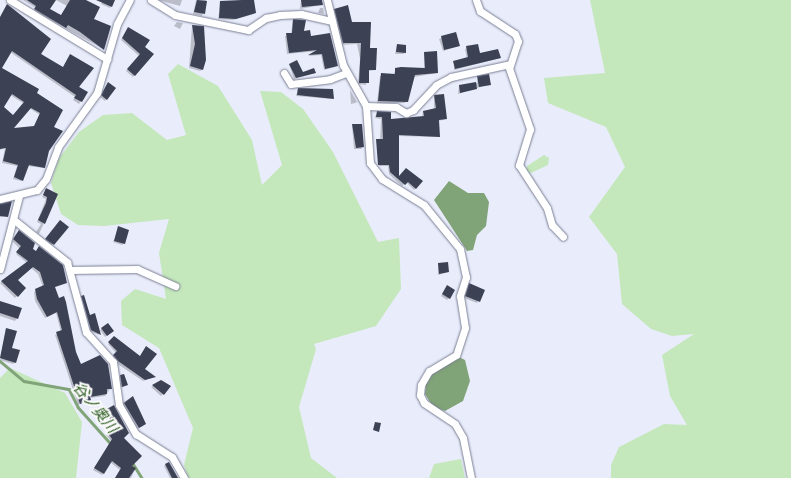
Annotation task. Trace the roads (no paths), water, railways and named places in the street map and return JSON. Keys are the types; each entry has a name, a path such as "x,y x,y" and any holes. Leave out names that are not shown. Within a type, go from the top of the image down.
{"street":[{"path":"10,0 107,59"},
{"path":"0,198 19,196 37,190 46,179 58,147 97,93 117,24 130,0"},
{"path":"151,0 175,15 248,30 266,18 280,15 301,14 332,21"},
{"path":"327,0 346,73 361,92 366,106 367,141 375,173 424,205 460,249 466,277 460,296 465,328 456,355 429,372 421,385 420,395 424,403 455,424 462,438 471,478"},
{"path":"476,0 480,11 515,34 516,53 510,64 530,129 519,165 547,208 552,225 563,237"},
{"path":"366,106 396,107 406,113 413,110 436,85 451,77 510,64"},
{"path":"284,73 291,84 330,79 346,73"},
{"path":"0,269 14,220 19,196"},
{"path":"14,220 51,246 67,262 86,332 113,362 119,404 136,434 172,457 184,478"},
{"path":"70,270 137,269 175,286"}],"waterway":[{"name":"谷ノ奥川","path":"0,361 24,381 69,389 78,407 111,444"},
{"name":"谷ノ奥川","path":"132,462 142,478"}]}
